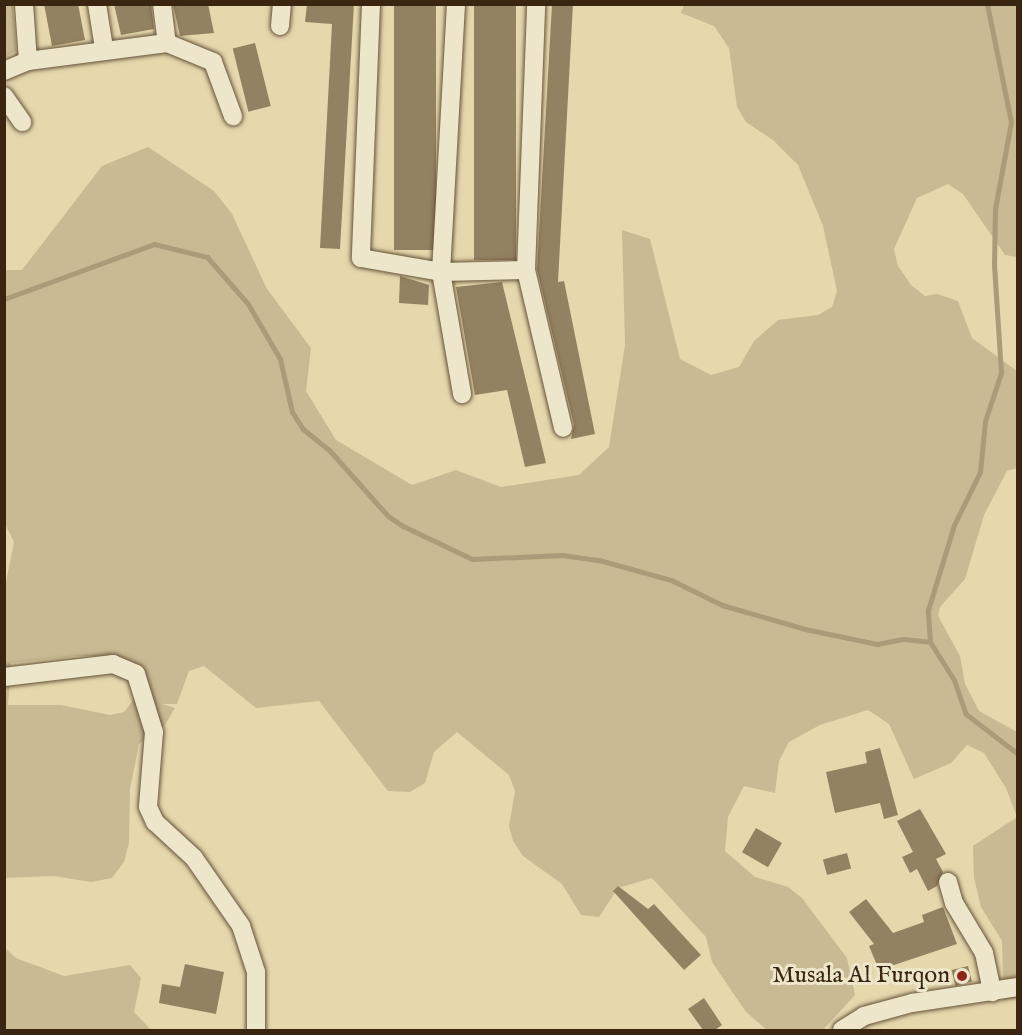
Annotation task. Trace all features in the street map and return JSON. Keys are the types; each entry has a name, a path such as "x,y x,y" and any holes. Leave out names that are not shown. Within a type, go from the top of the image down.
{"street":[{"path":"24,4 28,61"},
{"path":"97,4 104,48"},
{"path":"162,4 167,43"},
{"path":"280,26 282,4"},
{"path":"371,4 359,253 366,261 441,272 526,270"},
{"path":"456,4 441,272 462,394"},
{"path":"536,4 526,270 563,428"},
{"path":"4,71 28,61 104,48 167,43 213,62 233,116"},
{"path":"4,96 22,122"},
{"path":"4,677 112,664 128,667 136,674 154,732 148,807 155,822 194,858 241,926 256,972 256,1030"},
{"path":"948,882 954,903 984,953 992,992"},
{"path":"842,1030 864,1016 912,1003 1017,987"}],"shaded area":[{"path":"5,4 13,5 16,51 5,57"},
{"path":"684,5 1017,5 1017,257 1005,255 963,194 948,184 917,198 894,249 898,266 911,285 925,296 937,294 958,301 972,338 1017,371 1017,468 1007,471 984,515 965,579 940,607 938,616 960,656 965,684 979,711 1017,732 1017,817 1006,788 984,753 967,745 951,763 914,779 889,724 868,710 820,725 789,742 779,761 775,793 744,786 728,817 725,851 755,877 788,887 802,898 847,958 855,995 823,1030 767,1030 746,1012 712,962 706,937 652,878 618,888 599,917 581,915 562,884 523,856 513,841 509,826 515,791 509,775 457,732 434,752 425,783 410,792 388,791 319,701 256,708 204,666 189,671 177,704 162,704 175,708 165,725 139,744 130,789 129,843 124,862 112,878 91,882 54,876 5,878 4,592 14,542 5,524 5,270 22,270 102,166 148,147 214,191 232,214 267,289 311,348 306,391 336,440 412,485 456,470 501,487 579,475 609,447 625,345 622,230 650,239 680,359 711,375 739,367 754,341 778,320 818,315 832,307 837,291 823,226 798,165 774,141 746,122 737,107 729,48 714,26 681,13","holes":["77,656 110,656 138,666 148,681 124,712 110,715 61,705 8,705 11,663"]},
{"path":"1017,817 1017,998 1004,1000 1002,941 981,907 974,878 973,846"},
{"path":"4,947 16,958 64,976 130,965 141,978 134,1012 151,1030 5,1030"}],"building":[{"path":"44,4 78,4 85,40 52,46"},
{"path":"114,4 151,4 154,29 121,35"},
{"path":"173,4 208,4 214,33 180,36"},
{"path":"307,4 354,4 340,249 320,248 332,24 305,22"},
{"path":"394,4 436,4 436,250 394,250"},
{"path":"474,4 516,4 516,260 474,260"},
{"path":"552,4 573,4 558,282 564,281 595,434 571,439 574,425 537,269"},
{"path":"255,43 271,106 248,112 233,49"},
{"path":"400,276 429,285 428,305 399,303"},
{"path":"502,282 546,463 525,467 507,390 475,395 456,287"},
{"path":"880,748 898,815 884,819 880,803 835,813 826,772 867,763 865,752"},
{"path":"920,809 946,854 936,859 943,872 937,886 928,891 917,869 910,873 902,857 913,852 897,821"},
{"path":"756,828 782,843 768,867 742,852"},
{"path":"847,853 851,868 827,875 823,859"},
{"path":"618,886 648,909 654,904 701,955 684,970 613,891"},
{"path":"866,899 893,933 924,922 922,915 943,907 957,944 879,970 869,946 874,944 849,912"},
{"path":"185,964 224,972 216,1014 159,1003 162,984 180,987"},
{"name":"Musala Al Furqon","path":"968,966 972,982 955,986 952,970"},
{"path":"704,998 722,1025 715,1030 703,1030 688,1009"}],"waterway":[{"path":"930,642 928,610 954,525 980,472 985,421 1001,373 994,266 995,209 1011,122 987,4"},
{"path":"4,299 154,244 207,257 248,304 280,359 292,412 303,429 330,451 388,516 403,526 472,559 562,555 599,560 671,580 722,605 805,629 877,644 903,639 930,642"},
{"path":"930,642 954,680 966,714 1018,754"}],"place":[{"name":"Musala Al Furqon","path":"962,976"}]}
